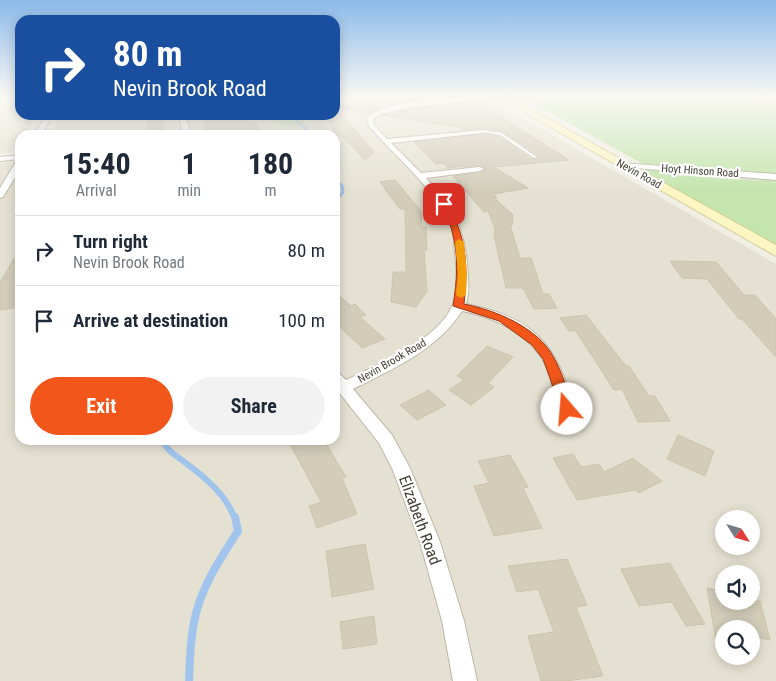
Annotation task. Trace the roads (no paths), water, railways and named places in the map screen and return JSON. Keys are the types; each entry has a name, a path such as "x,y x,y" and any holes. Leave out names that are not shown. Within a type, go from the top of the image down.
{"main road":[{"name":"Nevin Road","path":"558,129 776,251"}],"street":[{"name":"Nevin Brook Road","path":"340,382 381,369 430,339 447,323 458,306 463,274 459,239 453,220 444,204 374,129"},
{"path":"385,141 482,131"},
{"path":"0,158 15,157"},
{"name":"Hoyt Hinson Road","path":"624,166 776,177"},
{"path":"418,176 480,169"},
{"path":"0,195 15,170"},
{"path":"458,306 482,310 503,319 536,342 548,358 567,409"},
{"name":"Elizabeth Road","path":"340,382 386,439 400,468 432,551 453,621 465,681"}],"lane":[{"path":"482,131 501,134 536,157"}],"waterway":[{"path":"340,184 343,192 340,195"},
{"path":"165,445 215,488 227,502 235,519"},
{"path":"189,681 190,652 197,610 206,586 224,552 238,531 235,517"}]}
